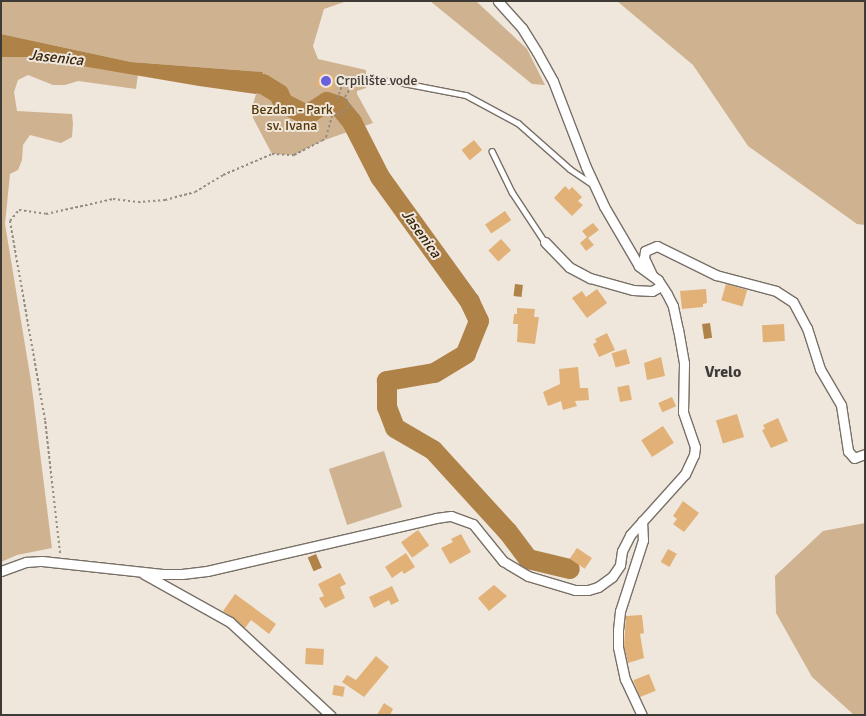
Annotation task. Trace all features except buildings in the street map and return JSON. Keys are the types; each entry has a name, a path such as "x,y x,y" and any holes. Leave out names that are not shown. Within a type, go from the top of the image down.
{"street":[{"path":"498,1 522,28 553,81 594,185 635,260 639,266 652,275"},
{"path":"545,242 569,268 590,278 633,290 652,291 661,286"},
{"path":"1,571 26,562 42,560 182,574 207,571 451,516 473,524 503,561 528,576 575,590 588,590 598,587 612,577 620,565 622,551 630,535 685,474 694,455 694,447 684,412 684,363 672,306 661,286 652,275 644,258 645,251 657,246 716,275 776,291 793,302 807,328 820,369 841,405 848,451 854,458 859,458 865,454"},
{"path":"642,521 643,540 620,611 618,630 618,646 625,679 642,715"},
{"path":"139,571 230,622 330,715"}],"lane":[{"path":"341,81 393,82 466,95 518,123 570,168 594,185"},
{"path":"492,151 512,192 545,242"}],"path":[{"path":"338,99 341,81"},
{"path":"60,563 45,420 10,222 19,210 46,214 113,199 138,202 165,200 196,192 256,160 272,154 294,155 322,141 326,137 333,113 338,115 350,106 346,97 352,86 351,82"}],"green space":[{"name":"Bezdan - Park sv. Ivana","path":"1,1 347,1 324,9 313,46 318,59 366,70 366,88 357,91 357,94 373,123 322,141 294,155 272,154 253,118 252,107 263,72 131,62 1,34"},
{"path":"430,1 476,1 527,49 545,85 532,84"},
{"path":"617,1 865,1 865,225 857,224 748,146 693,65"},
{"path":"1,57 29,57 138,74 136,89 78,81 65,85 53,85 28,75 18,80 14,92 17,111 72,114 73,124 72,137 61,143 30,135 23,145 22,160 18,170 10,174 5,224 31,381 52,548 17,555 1,562"},
{"path":"384,451 402,507 347,525 329,469"},
{"path":"865,523 865,715 854,715 812,677 776,613 775,576 823,531"}],"water":[{"path":"1,34 131,62 263,72 256,94 199,86 29,57 1,57"},
{"path":"515,284 523,285 521,297 514,296"},
{"path":"710,323 712,338 704,339 702,324"},
{"path":"316,554 322,568 314,571 308,558"}],"waterway":[{"name":"Jasenica","path":"233,80 263,84 279,94 283,103 303,113 310,113 327,102 339,106 352,122 380,177 470,302 479,321 466,354 434,373 387,381 387,407 395,428 433,450 508,532 528,559 570,569"}],"place":[{"name":"Crpilište vode","path":"326,81"}],"district":[{"name":"Vrelo","path":"723,372"}]}
